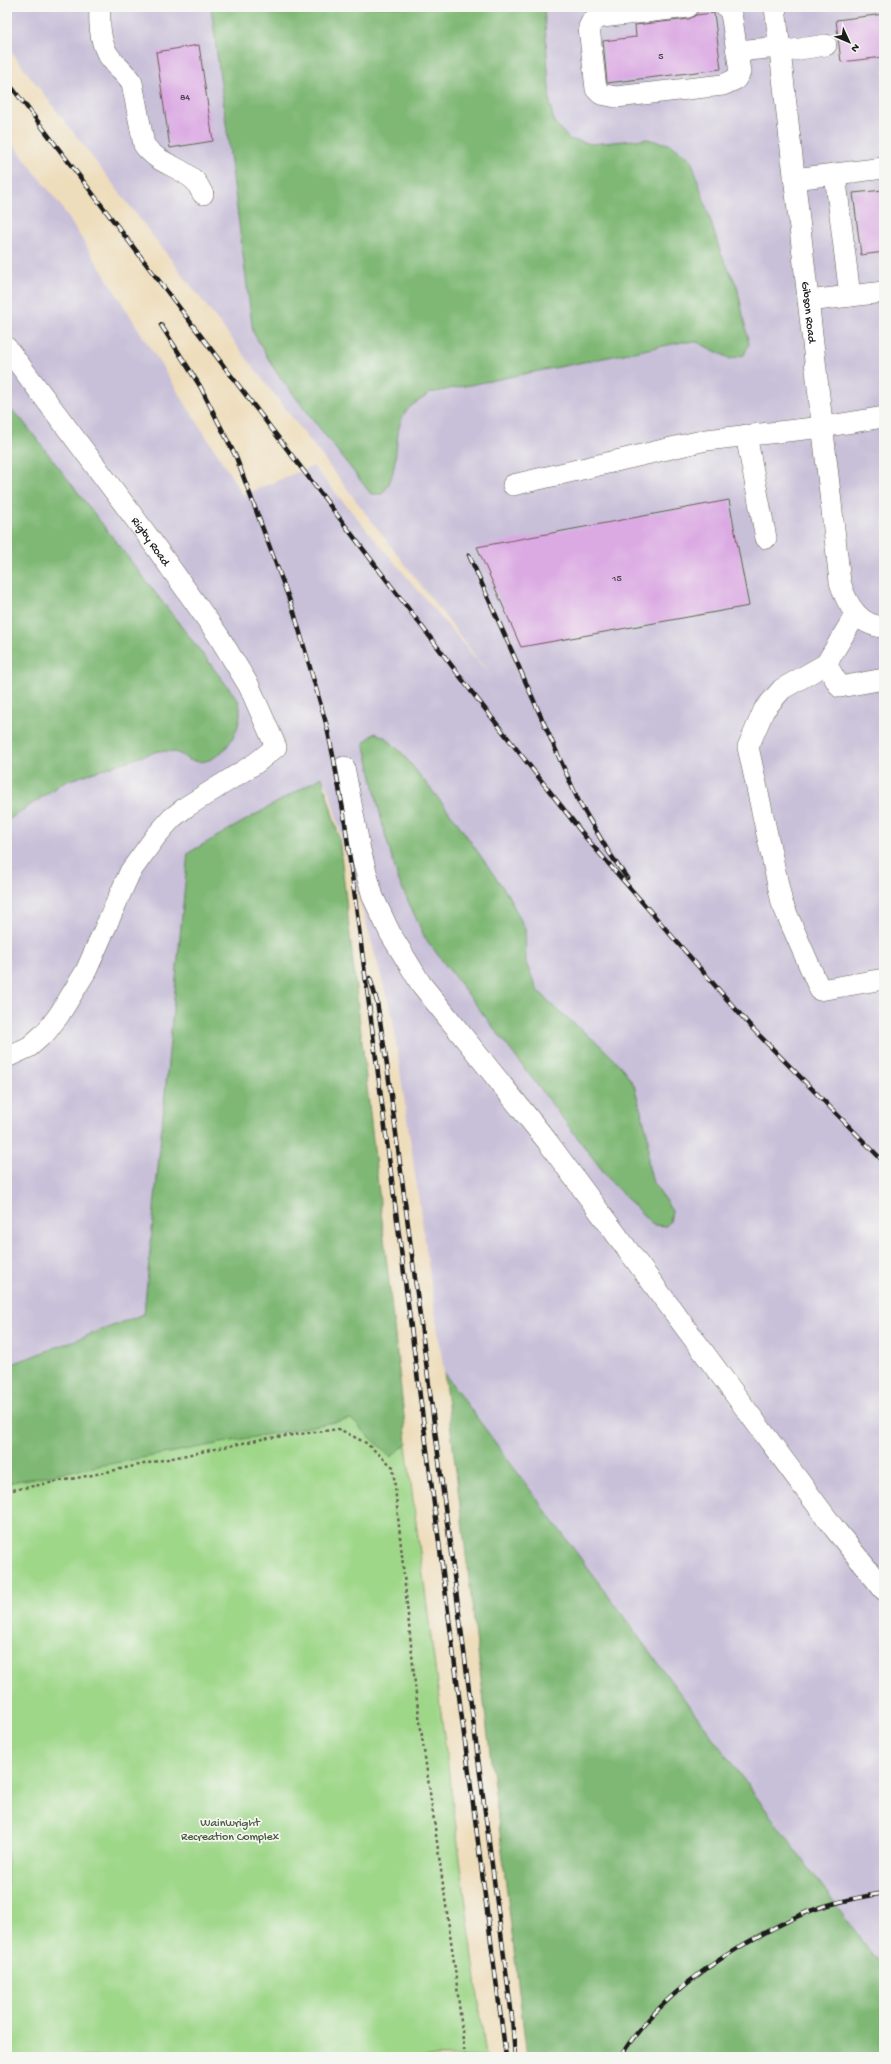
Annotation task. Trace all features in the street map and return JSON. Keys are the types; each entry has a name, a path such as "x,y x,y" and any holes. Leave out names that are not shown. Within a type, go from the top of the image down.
{"street":[{"path":"100,7 101,30 109,56 126,74 132,83 144,145 150,154 161,162 183,172 195,181 203,194"},
{"path":"688,7 602,16 592,21 589,27 596,89 601,94 616,97 723,85 736,79 740,72 732,19 726,7"},
{"name":"Gibson Road","path":"775,7 840,582 845,600 856,614"},
{"path":"737,51 826,45"},
{"path":"794,179 884,168"},
{"path":"835,174 850,296"},
{"path":"808,301 884,292"},
{"name":"Rigby Road","path":"7,348 214,629 249,686 276,747 256,763 186,807 172,818 156,836 130,872 86,971 59,1015 46,1032 29,1047 7,1057"},
{"path":"513,485 706,440 823,427 884,417"},
{"path":"746,435 766,538"},
{"path":"884,627 871,624 856,614 826,664 782,689 764,710 748,747 782,903 820,990 884,979"},
{"path":"826,664 840,687 884,679"},
{"path":"344,767 360,850 373,897 390,933 421,984 547,1141 834,1528 884,1590"}],"path":[{"path":"7,1491 92,1476 262,1439 338,1429 366,1443 392,1467 416,1694 455,1969 465,2057"}],"shaded area":[{"path":"7,7 884,7 884,1970 444,1373 392,1015 328,788 322,777 188,853 144,1314 7,1366 7,136 61,206 243,495 313,466 493,679 7,46"}],"green space":[{"path":"211,7 544,7 550,103 554,122 569,139 591,144 646,139 669,144 691,159 721,254 737,286 749,344 744,355 731,359 697,342 683,342 430,393 410,407 403,415 398,436 393,472 389,483 382,494 371,494 276,372 253,332"},
{"path":"7,406 22,420 238,700 240,710 236,732 223,751 214,758 204,761 192,761 176,753 158,751 64,782 7,821"},
{"path":"375,733 385,737 401,752 454,818 508,895 525,929 526,963 537,989 553,1006 602,1047 624,1070 634,1085 648,1137 648,1164 653,1183 672,1210 670,1222 666,1226 653,1225 612,1183 425,938 398,879 383,827 364,742"},
{"path":"322,777 339,837 407,1443 391,1457 351,1419 7,1483 7,1366 144,1314 188,853"},
{"path":"444,1373 884,1970 884,2057 527,2057"},
{"name":"Wainwright Recreation Complex","path":"400,1400 486,2057 7,2057 7,1474"}],"building":[{"path":"714,13 721,69 607,83 603,41 636,37 635,25 689,19 696,15"},
{"path":"884,14 884,57 841,62 836,20"},
{"path":"199,45 213,141 170,148 156,52"},
{"path":"884,190 884,252 861,255 853,193"},
{"path":"729,500 749,606 521,647 477,547"}],"railway":[{"path":"7,81 471,691 587,839 753,1029 884,1162"},
{"path":"161,325 200,386 236,457 294,612 326,723 334,760 344,815 506,2057"},
{"path":"469,555 579,802 608,851 627,878"},
{"path":"370,978 377,1002 387,1065 512,2017 515,2057"},
{"path":"620,2057 649,2018 666,2001 724,1956 766,1932 803,1914 841,1901 884,1893"}]}
